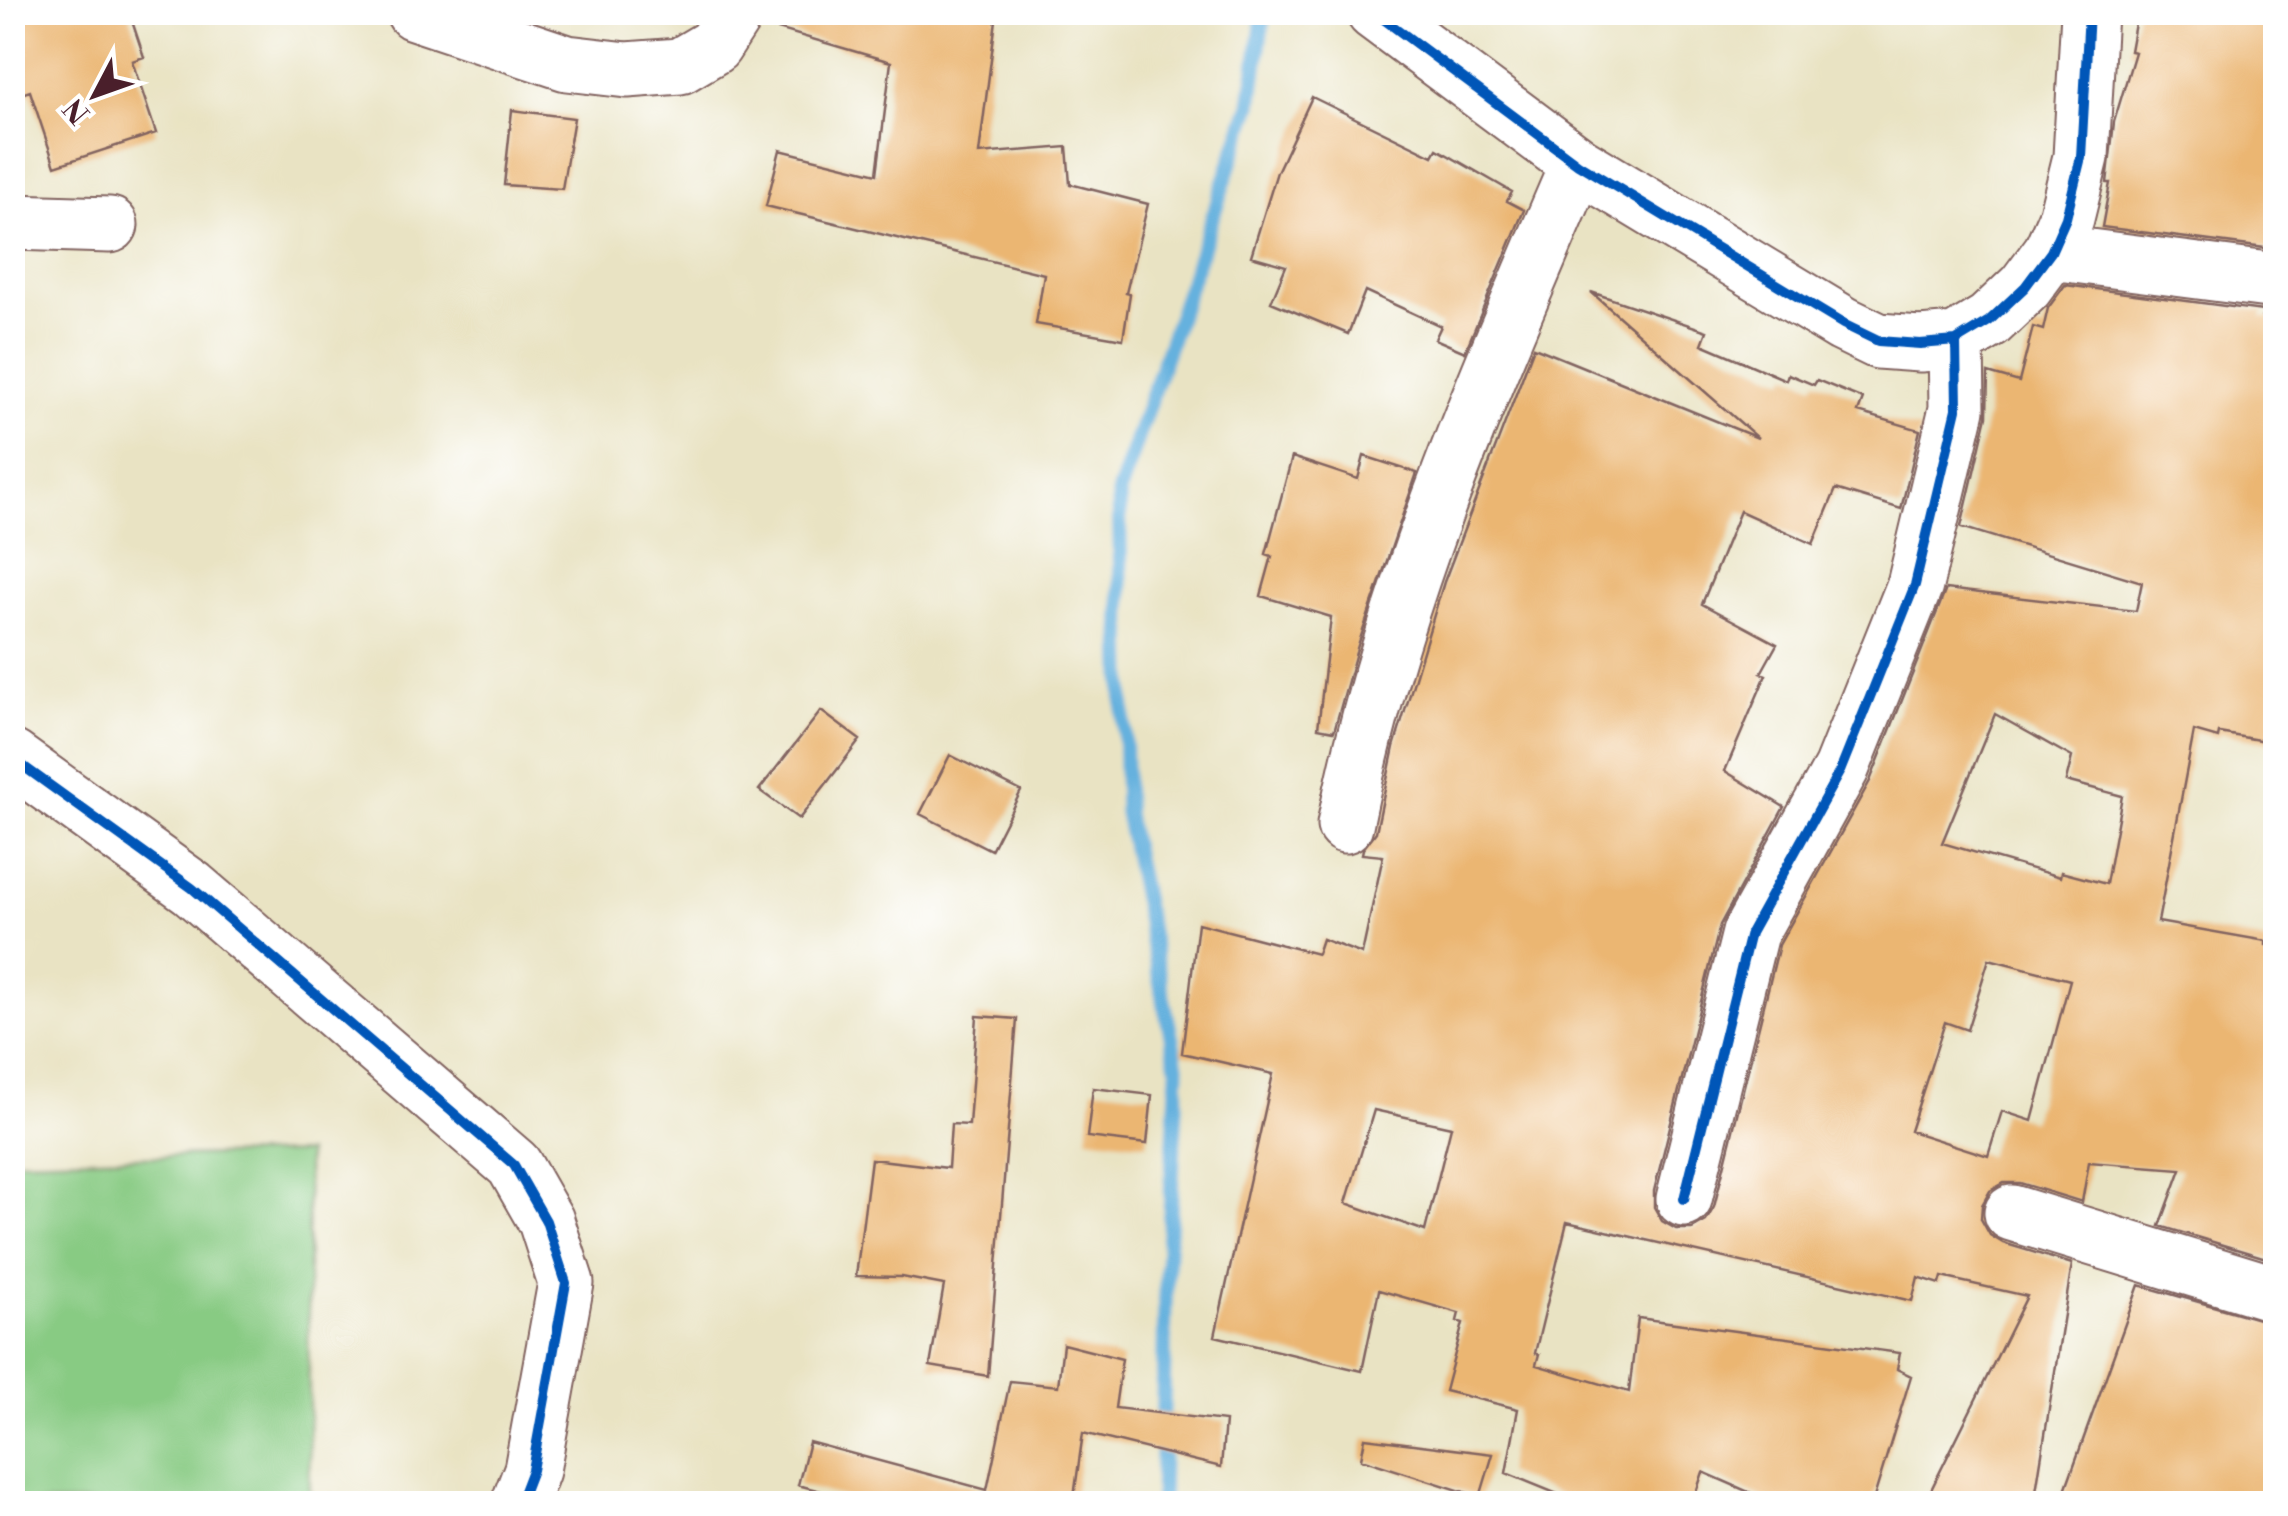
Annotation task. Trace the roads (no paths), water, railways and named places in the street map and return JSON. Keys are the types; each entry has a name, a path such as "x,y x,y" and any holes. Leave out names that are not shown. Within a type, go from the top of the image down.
{"street":[{"path":"414,12 566,63 627,70 680,66 714,46 736,12"},
{"path":"1374,12 1578,164 1878,341 1920,344 1956,341 1989,322 2025,287 2050,252 2066,218 2080,158 2088,12"},
{"path":"1345,825 1388,645 1486,379 1578,164"},
{"path":"12,222 110,226"},
{"path":"2050,252 2276,282"},
{"path":"1684,1200 1750,933 1840,769 1914,584 1957,409 1956,341"},
{"path":"12,758 192,888 514,1166 546,1221 566,1283 532,1470 519,1504"},
{"path":"2012,1213 2276,1294"}],"waterway":[{"path":"1161,1504 1165,1304 1178,1070 1126,813 1119,491 1251,104 1263,18"}]}
